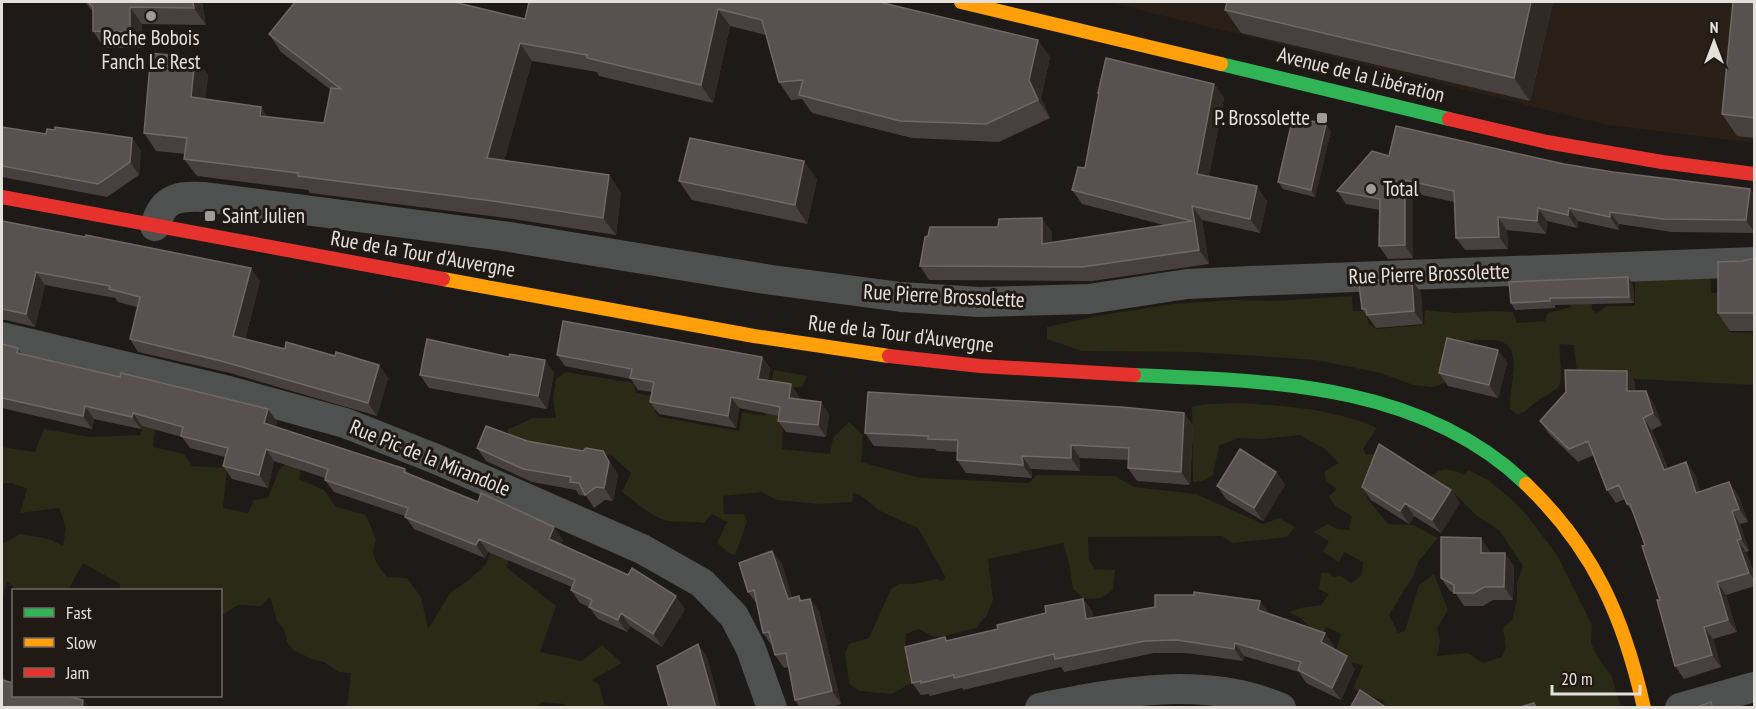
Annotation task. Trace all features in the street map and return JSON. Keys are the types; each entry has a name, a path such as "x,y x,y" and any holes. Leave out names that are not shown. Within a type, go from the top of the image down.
{"street":[{"name":"Avenue de la Libération","path":"961,2 1547,142 1662,162 1755,174"},
{"name":"Rue Pierre Brossolette","path":"155,226 166,203 187,196 205,197 514,238 841,290 901,297 980,302 1089,299 1187,285 1250,280 1755,262"},
{"name":"Rue de la Tour d'Auvergne","path":"2,197 856,352 970,366 1250,381 1315,387 1388,405 1438,424 1491,454 1528,484 1557,515 1581,545 1607,592 1623,631 1637,675 1644,708"},
{"name":"Rue Pic de la Mirandole","path":"2,337 225,390 345,423 388,439 642,549 702,583 734,616 751,648 772,708"},
{"path":"1680,708 1755,687"},
{"path":"1040,708 1087,698 1178,689 1250,697 1281,708"}],"shaded area":[{"path":"1107,2 1754,2 1754,143 1608,125"},
{"path":"1710,273 1711,293 1729,293 1729,332 1754,333 1754,385 1599,377 1577,372 1574,345 1560,344 1561,380 1559,385 1554,391 1517,414 1510,409 1513,355 1509,347 1501,342 1489,340 1456,343 1445,383 1432,387 1413,385 1381,373 1316,360 1195,352 1082,351 1047,339 1047,327 1102,315 1173,304 1235,300 1273,301 1352,296 1353,311 1365,311 1369,323 1376,329 1424,325 1425,310 1455,313 1513,312 1517,323 1545,321 1548,313 1571,307 1570,287 1590,278 1592,310 1597,313 1607,306 1635,306 1635,279"},
{"path":"774,370 807,376 802,387 784,388 782,449 830,454 833,438 849,422 863,435 861,462 920,478 1028,483 1037,475 1115,476 1134,487 1196,494 1263,524 1279,518 1295,527 1287,537 1232,543 1222,536 1088,537 1089,560 1095,569 1115,570 1113,590 1101,598 1084,599 1073,589 1063,543 988,559 993,600 987,615 976,628 940,637 932,636 919,629 906,634 905,652 911,683 892,694 860,691 849,684 845,653 849,644 869,638 891,589 899,584 913,584 936,579 942,581 946,578 918,528 880,511 860,495 853,493 852,502 819,504 777,500 761,492 723,496 724,514 744,514 747,522 735,555 717,543 727,522 712,514 704,523 661,519 622,492 631,473 612,456 511,440 507,430 533,418 556,418 553,397 556,379 566,372 634,383 636,393 657,397 655,411 659,417 739,431 742,412 765,416"},
{"path":"149,403 158,407 153,447 184,454 192,466 227,468 223,508 248,513 254,500 268,498 279,470 305,446 299,479 324,490 336,507 366,515 376,540 373,551 377,564 387,577 407,578 421,597 428,629 451,592 469,580 486,564 508,511 527,518 506,567 556,606 540,652 582,661 602,645 622,663 592,680 599,684 605,707 566,707 564,704 542,702 535,708 347,707 351,673 339,672 324,662 293,650 287,642 284,629 277,621 270,597 261,606 238,605 224,614 222,613 222,589 120,589 120,584 83,563 69,589 15,589 7,581 2,601 2,544 20,534 49,539 63,546 66,527 59,508 20,513 27,489 12,483 2,483 2,447 35,452 44,429 90,437 140,435"},
{"path":"1240,403 1292,407 1344,416 1377,428 1363,449 1366,455 1377,453 1374,475 1367,498 1388,524 1413,525 1438,538 1418,562 1414,575 1389,615 1398,633 1405,631 1419,585 1434,574 1448,610 1437,628 1440,640 1437,656 1468,653 1483,663 1502,657 1506,647 1503,628 1513,619 1517,583 1523,566 1499,530 1477,516 1456,495 1429,477 1442,470 1465,475 1468,470 1488,480 1525,513 1557,555 1592,625 1591,643 1597,656 1611,675 1621,707 1385,707 1384,701 1353,689 1363,665 1351,663 1338,656 1336,649 1341,634 1326,627 1319,641 1307,624 1288,612 1321,605 1329,594 1319,589 1321,573 1329,573 1334,577 1341,576 1351,583 1361,576 1363,562 1344,552 1339,562 1323,552 1329,541 1313,532 1328,524 1337,529 1349,530 1352,516 1335,506 1329,496 1337,489 1329,484 1325,477 1325,471 1339,463 1325,449 1300,435 1262,439 1238,438 1219,446 1213,475 1202,481 1193,482 1192,407"}],"building":[{"path":"88,2 193,2 194,8 130,7 130,32 93,31 93,7"},
{"path":"295,2 454,2 525,19 529,2 879,2 1038,40 1029,80 1038,100 986,124 900,121 799,95 803,80 779,82 762,20 718,9 701,85 587,58 587,55 520,43 487,158 609,175 603,218 493,201 298,176 298,173 184,159 187,138 144,133 151,53 195,58 191,97 261,107 260,116 324,123 331,88 341,89 269,34"},
{"path":"1227,2 1531,2 1514,78 1225,10"},
{"path":"1733,2 1755,2 1755,118 1722,114"},
{"path":"1106,58 1214,84 1197,174 1257,186 1250,219 1192,206 1199,250 1082,267 920,266 925,237 928,236 930,227 998,227 999,219 1042,218 1042,244 1192,221 1072,190 1078,167 1085,168"},
{"path":"1293,117 1326,124 1311,190 1278,182"},
{"path":"1396,126 1564,164 1750,189 1746,220 1663,219 1610,212 1610,217 1569,208 1568,215 1538,208 1537,221 1498,217 1499,237 1456,238 1454,191 1405,180 1405,245 1379,246 1380,199 1337,191 1372,151 1389,156"},
{"path":"2,127 46,134 47,129 55,130 55,127 132,138 130,162 98,184 2,166"},
{"path":"690,138 804,161 795,205 679,181"},
{"path":"2,221 85,237 86,235 251,268 233,336 285,349 286,342 335,356 336,352 379,365 368,403 221,361 130,339 140,297 109,289 110,286 36,272 26,314 2,309"},
{"path":"1755,259 1755,313 1718,313 1718,262"},
{"path":"1628,277 1629,297 1550,298 1550,301 1511,303 1509,282"},
{"path":"1378,280 1412,280 1414,311 1367,315 1366,309 1362,309 1359,285 1378,283"},
{"path":"563,321 762,357 758,379 791,384 789,398 821,402 818,425 778,421 780,407 731,397 728,416 650,402 654,382 630,378 632,369 557,355"},
{"path":"1447,338 1498,350 1489,385 1439,373"},
{"path":"427,339 509,357 510,354 545,360 538,396 420,375"},
{"path":"2,344 18,348 17,353 120,377 121,373 268,409 264,423 405,469 404,472 478,502 481,493 554,527 549,539 628,575 632,568 676,596 653,634 621,613 618,620 589,607 592,600 571,590 575,580 479,539 476,545 405,517 408,508 325,480 328,469 266,449 259,475 223,466 228,448 181,436 183,427 133,413 132,417 85,406 83,416 2,398"},
{"path":"1565,370 1627,371 1627,391 1646,391 1653,413 1643,418 1664,470 1686,462 1696,493 1729,482 1739,509 1732,511 1741,539 1737,540 1749,573 1717,582 1728,620 1704,627 1712,655 1675,666 1657,600 1660,600 1642,546 1645,545 1630,504 1627,504 1619,485 1607,490 1588,441 1569,449 1540,421 1566,392"},
{"path":"868,392 1121,407 1184,413 1181,472 1128,468 1129,448 1071,445 1071,458 1022,456 1023,465 957,460 958,440 865,433"},
{"path":"486,426 527,441 583,451 586,448 603,451 609,462 604,488 596,487 585,495 579,483 570,482 571,477 523,469 477,448"},
{"path":"1379,444 1451,490 1432,520 1405,503 1400,511 1362,487"},
{"path":"1240,449 1276,472 1254,508 1217,486"},
{"path":"1441,537 1481,538 1481,553 1505,553 1504,587 1484,587 1474,593 1454,593 1454,585 1441,578"},
{"path":"772,551 788,599 799,596 800,601 810,599 832,691 795,700 786,653 775,655 769,632 763,633 754,590 748,592 739,563"},
{"path":"1194,592 1260,601 1258,610 1325,633 1321,642 1347,656 1332,688 1298,670 1301,662 1235,643 1234,649 1177,640 1145,641 1055,659 1054,654 954,678 954,675 912,683 905,647 945,637 946,641 998,629 997,625 1046,613 1045,606 1083,599 1086,619 1155,607 1155,595 1194,595"},
{"path":"698,644 716,708 665,708 669,707 657,666"},
{"path":"2,680 12,682 12,697 70,697 83,700 82,707 86,708 2,708"},
{"path":"1360,690 1384,706 1383,708 1350,708"},
{"path":"1711,702 1713,708 1694,708"},
{"path":"1534,703 1536,708 1517,708"}],"traffic: fast":[{"path":"1221,64 1449,119"},
{"path":"1134,375 1291,385 1342,394 1392,407 1440,425 1485,451 1526,484"}],"traffic: slow":[{"path":"961,2 1221,64"},
{"path":"443,279 754,336 889,356"},
{"path":"1526,484 1570,534 1603,587 1627,644 1644,708"}],"traffic: jam":[{"path":"1449,119 1547,142 1662,162 1754,174"},
{"path":"2,197 443,279"},
{"path":"889,356 980,366 1134,375"}],"place":[{"name":"Roche Bobois Fanch Le Rest","path":"151,16"},
{"name":"P. Brossolette","path":"1322,118"},
{"name":"Total","path":"1371,189"},
{"name":"Saint Julien","path":"210,216"}]}
